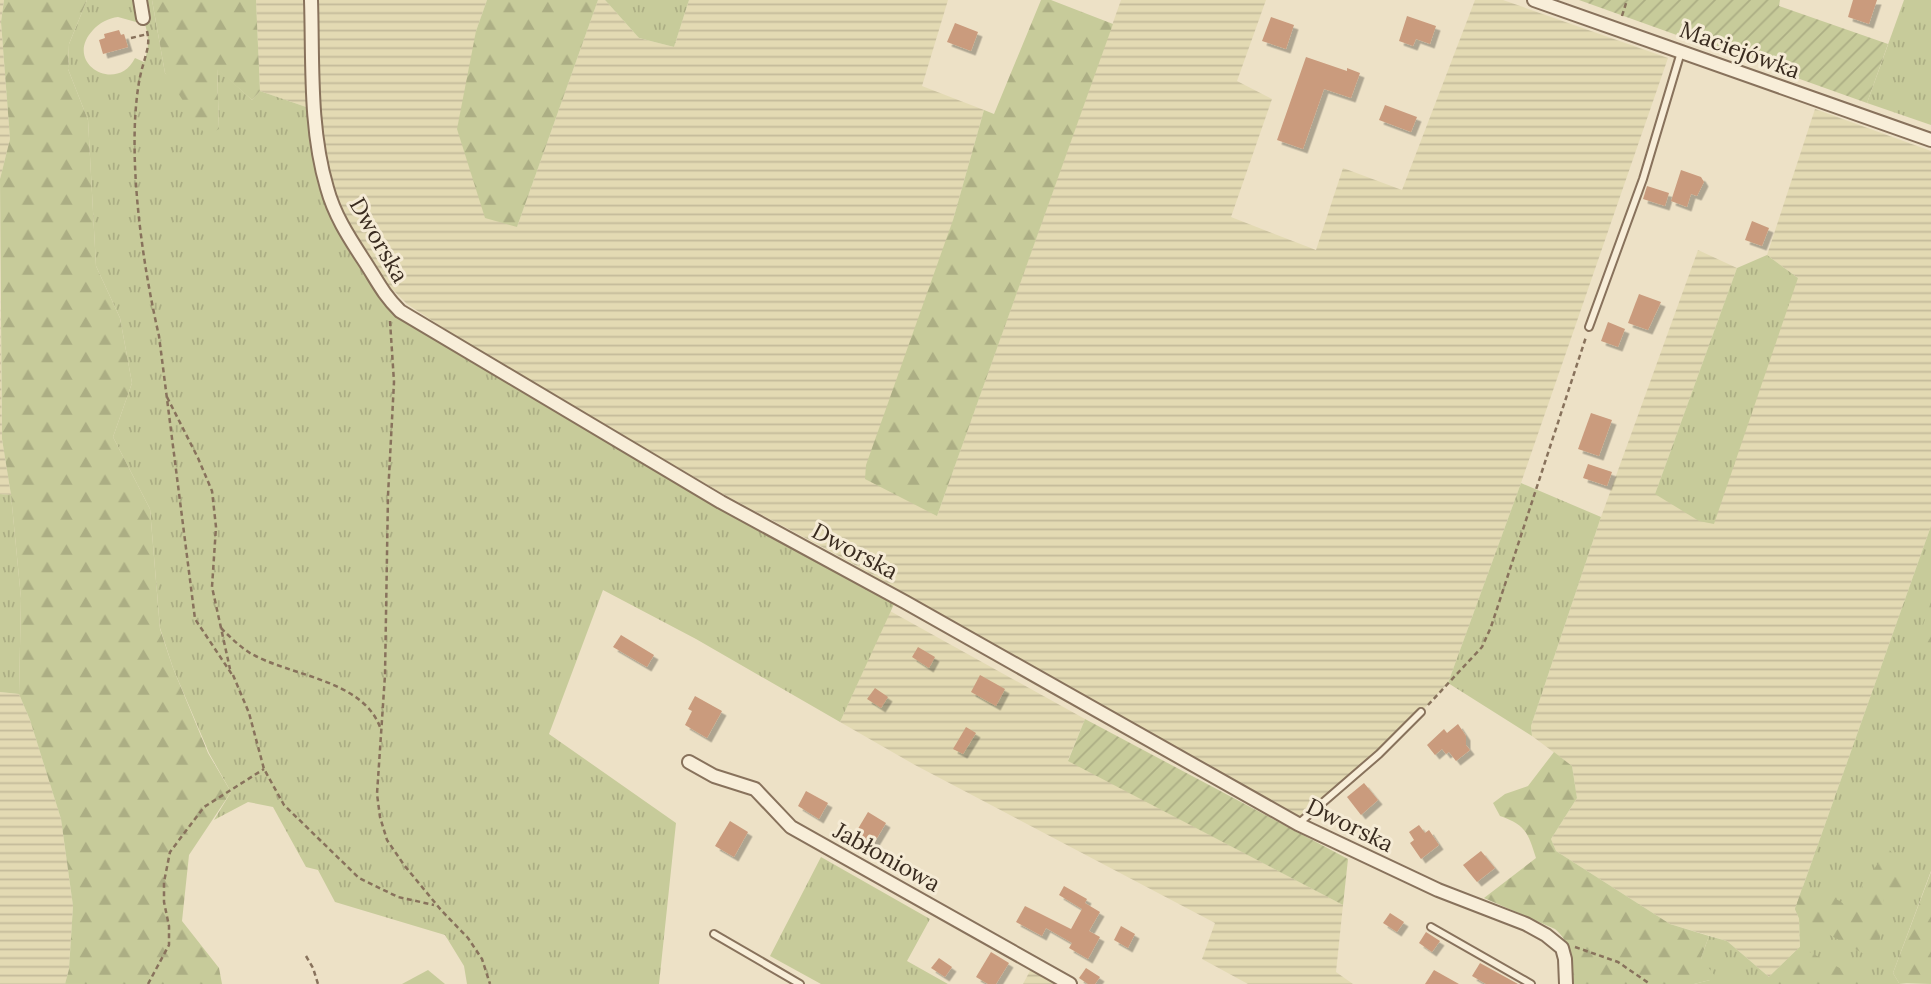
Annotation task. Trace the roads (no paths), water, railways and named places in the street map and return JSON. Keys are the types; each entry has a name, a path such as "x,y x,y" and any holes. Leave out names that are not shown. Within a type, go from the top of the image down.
{"street":[{"path":"140,0 143,18"},
{"name":"Dworska","path":"311,0 315,110 320,160 327,188 337,216 383,295 401,311 721,502 905,601 1298,824 1438,890 1526,924 1546,935 1562,948 1566,984"},
{"name":"Maciejówka","path":"1534,0 1931,140"},
{"name":"Jabłoniowa","path":"689,762 714,776 755,789 791,827 1070,984"}],"lane":[{"path":"1589,327 1643,180 1681,52"},
{"path":"1298,824 1379,754 1421,712"},
{"path":"1431,927 1531,984"},
{"path":"714,934 800,984"}]}
